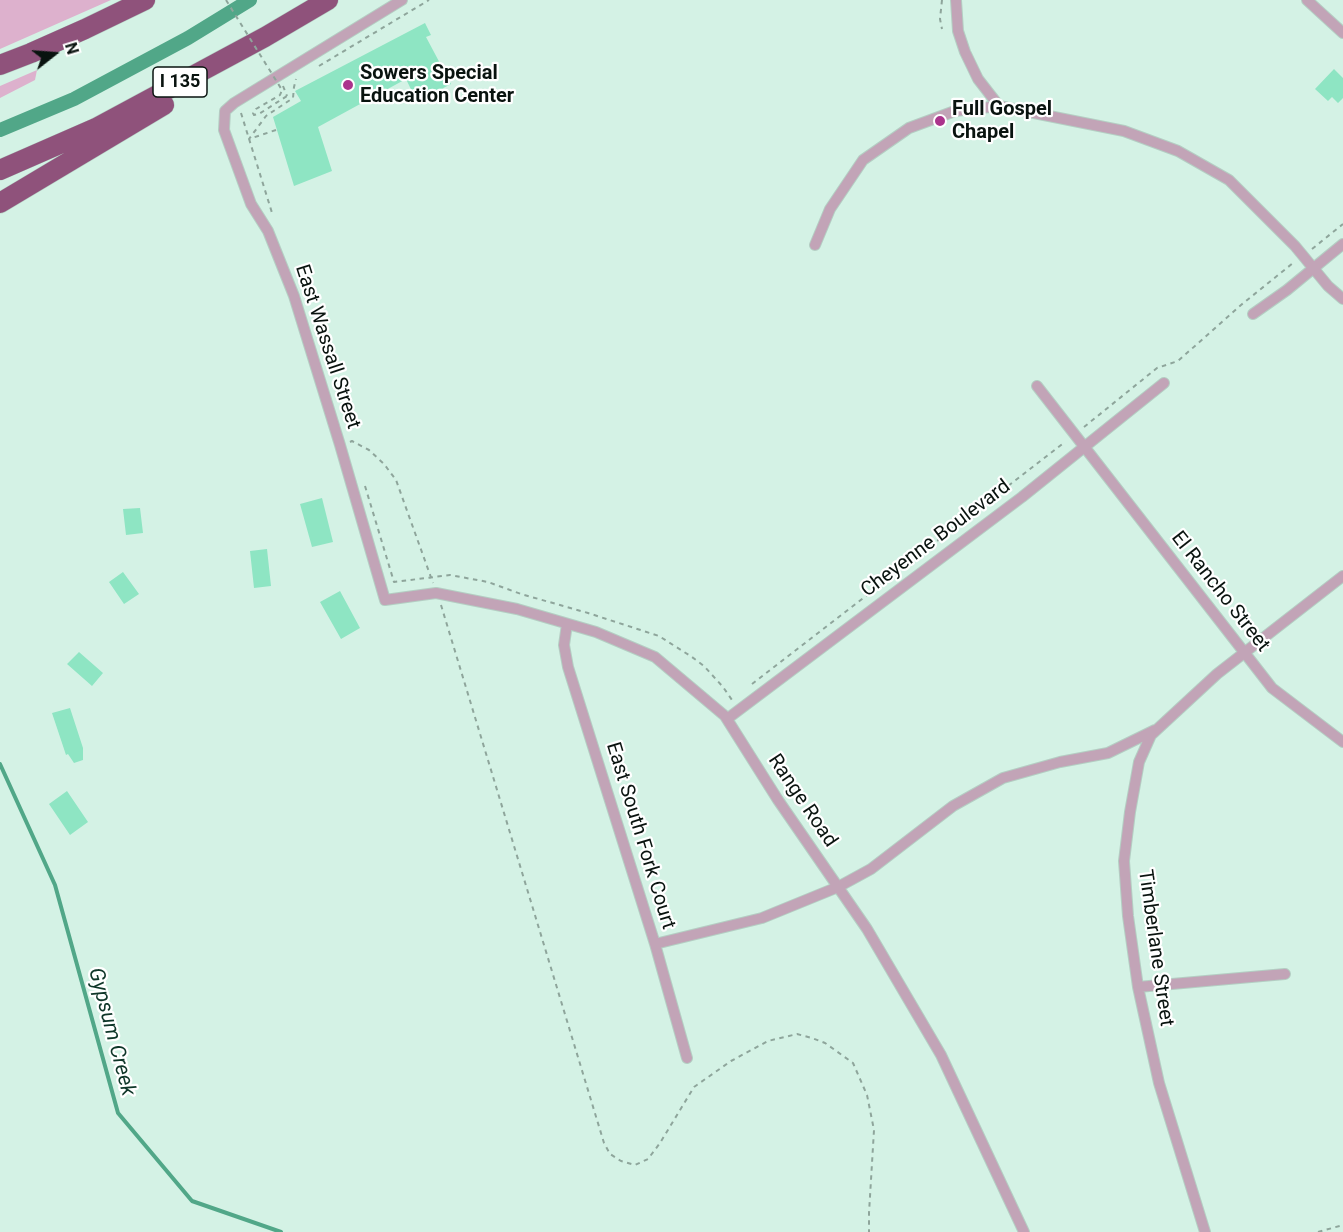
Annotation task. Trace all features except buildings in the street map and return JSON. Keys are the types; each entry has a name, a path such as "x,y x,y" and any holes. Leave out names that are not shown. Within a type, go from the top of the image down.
{"highway":[{"path":"0,65 85,29 145,0"},
{"name":"I 135","path":"0,170 96,128 265,37 328,0"},
{"path":"0,203 218,72 265,37"}],"street":[{"name":"East Wassall Street","path":"385,600 344,442 294,296 268,231 251,204 224,130 225,111 234,103 402,0"},
{"path":"956,0 958,31 965,52 978,80 999,106"},
{"path":"1307,0 1343,33"},
{"path":"815,245 830,209 863,160 909,129 955,111 999,106 1124,131 1178,151 1229,180 1295,246 1328,286 1343,299"},
{"path":"1253,314 1287,290 1343,244"},
{"name":"Cheyenne Boulevard","path":"727,719 1022,497 1164,383"},
{"name":"El Rancho Street","path":"1037,386 1272,688 1343,742"},
{"name":"Timberlane Street","path":"1205,1232 1159,1083 1138,987 1128,916 1124,861 1139,762 1150,735 1217,674 1343,576"},
{"name":"Range Road","path":"385,600 436,593 517,609 596,632 655,657 727,719 778,800 867,929 941,1055 1024,1232"},
{"name":"East South Fork Court","path":"567,624 564,645 568,667 655,944 687,1058"},
{"path":"655,944 762,918 838,887 871,869 953,806 1003,778 1060,762 1108,753 1158,729"},
{"path":"1138,987 1285,974"}],"path":[{"path":"226,0 282,90 280,95 256,109 254,115 286,96 283,85 277,90"},
{"path":"316,67 429,0"},
{"path":"942,0 940,19 942,29"},
{"path":"249,139 266,116 293,98 296,80"},
{"path":"240,112 274,220"},
{"path":"249,139 276,130"},
{"path":"750,686 1157,368 1178,361 1241,304 1343,224"},
{"path":"344,442 351,441"},
{"path":"344,442 351,441 369,450 396,480 449,629 604,1143 610,1154 635,1166 648,1159 694,1087 731,1061 768,1041 797,1034 812,1038 825,1043 853,1064 867,1095 874,1130 869,1232"},
{"path":"365,484 394,582 450,575 488,582 520,594 659,636 704,666 732,700 741,693"},
{"path":"1317,1232 1343,1225"}],"shaded area":[{"path":"0,0 111,0 0,49"},
{"path":"37,70 35,80 0,98 0,86"}],"waterway":[{"path":"0,130 74,99 188,38 250,0"},
{"name":"Gypsum Creek","path":"0,764 55,885 118,1113 192,1201 281,1232"}],"place":[{"name":"Sowers Special Education Center","path":"348,85"},
{"name":"Full Gospel Chapel","path":"940,121"}]}
